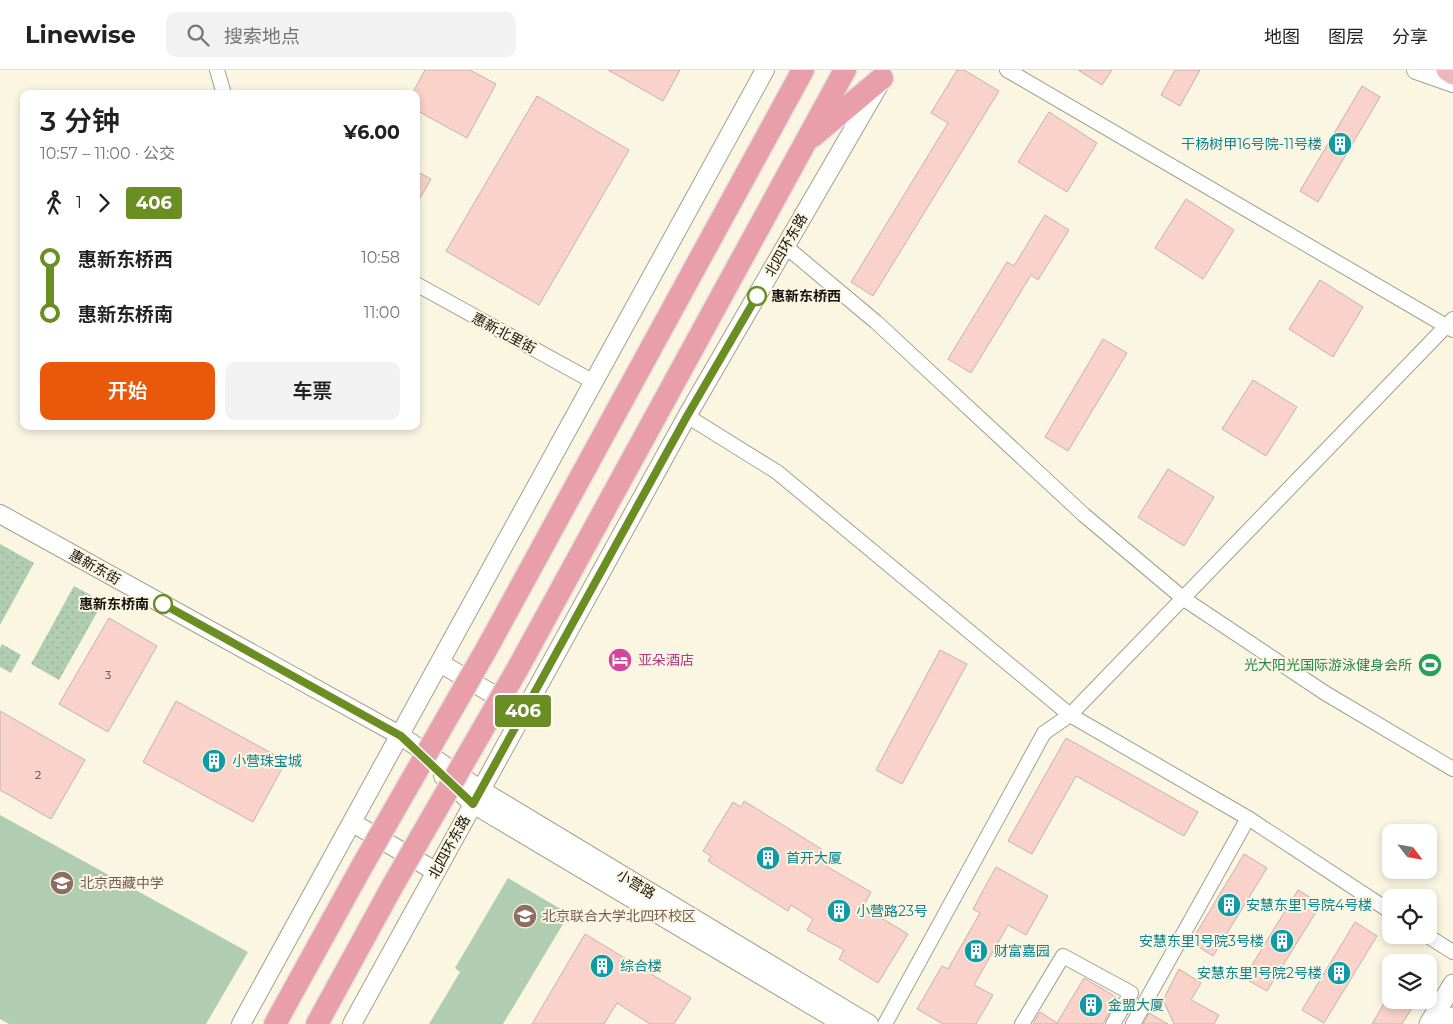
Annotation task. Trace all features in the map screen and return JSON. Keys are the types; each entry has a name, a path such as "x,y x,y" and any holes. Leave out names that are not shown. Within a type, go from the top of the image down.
{"highway":[{"name":"北四环东路","path":"318,1024 393,885 518,668 802,144 845,70"},
{"path":"275,1024 360,868 486,650 801,72"},
{"path":"802,144 885,74"}],"main road":[{"path":"1447,70 1453,74"},
{"path":"1429,1024 1453,984"},
{"path":"1449,1024 1453,1017"}],"street":[{"path":"217,70 223,90"},
{"path":"241,1024 401,736 592,381 765,70"},
{"path":"885,1024 1044,732 1070,715 1451,325 1007,70"},
{"path":"1416,70 1453,83"},
{"name":"北四环东路","path":"352,1024 687,416 885,74"},
{"path":"786,246 876,322 1084,515 1184,599 1325,693 1453,770"},
{"name":"惠新北里街","path":"420,286 592,381"},
{"path":"687,416 777,472 1070,715 1248,818 1382,906"},
{"name":"惠新东街","path":"0,514 401,736 477,797"},
{"path":"440,663 523,712"},
{"name":"小营路","path":"477,797 843,1024"},
{"name":"小营路","path":"477,797 868,1024"},
{"path":"1133,1024 1248,818"},
{"path":"352,823 435,871"},
{"path":"1437,942 1453,952"},
{"path":"1022,1024 1063,956 1131,993 1113,1024"}],"green space":[{"path":"0,544 34,563 0,625"},
{"path":"74,586 103,602 59,680 31,664"},
{"path":"2,644 21,655 11,673 0,667 0,648"},
{"name":"北京西藏中学","path":"0,815 248,952 206,1024 9,1024 0,1019"},
{"path":"508,878 569,914 503,1024 429,1024 460,972 455,968"}],"building":[{"path":"425,70 470,70 496,84 467,138 420,112 420,90 414,90"},
{"path":"608,70 680,70 663,101"},
{"path":"957,70 964,70 999,91 873,296 851,282 948,123 931,113"},
{"path":"1078,70 1112,70 1102,85"},
{"path":"1175,70 1200,70 1180,106 1161,95"},
{"name":"干杨树甲16号院-11号楼","path":"1362,86 1380,97 1318,202 1300,191"},
{"path":"537,96 629,150 539,305 446,251"},
{"path":"1049,112 1097,143 1067,192 1018,162"},
{"path":"420,173 431,179 420,198"},
{"path":"1186,199 1234,230 1203,279 1155,248"},
{"path":"1045,215 1069,230 1038,280 1031,275 971,373 948,359 1007,262 1014,266"},
{"path":"1320,280 1363,307 1333,357 1289,329"},
{"path":"1103,339 1127,353 1068,451 1045,437"},
{"path":"1253,380 1297,407 1266,456 1222,429"},
{"path":"1168,469 1214,497 1184,546 1138,517"},
{"path":"109,618 157,646 108,732 59,704"},
{"path":"940,650 967,664 902,784 876,770"},
{"name":"小营珠宝城","path":"176,701 286,761 253,822 143,762"},
{"path":"0,711 85,760 51,819 0,790"},
{"path":"1066,738 1198,812 1184,836 1076,776 1032,854 1008,841"},
{"path":"744,801 823,850 821,854 830,859 826,866 871,892 863,907 908,934 878,983 839,959 844,950 807,930 813,919 791,905 788,911 708,861 711,856 703,851 733,802 741,807"},
{"name":"安慧东里1号院4号楼","path":"1244,854 1267,868 1213,956 1191,942"},
{"name":"财富嘉园","path":"996,867 1048,896 1026,935 1008,925 974,985 993,995 976,1024 943,1024 917,1009 942,966 948,969 980,913 973,909"},
{"name":"安慧东里1号院3号楼","path":"1298,890 1321,904 1267,991 1244,978"},
{"name":"安慧东里1号院2号楼","path":"1355,922 1377,936 1324,1023 1302,1010"},
{"name":"综合楼","path":"585,934 691,998 674,1024 650,1024 617,1003 604,1024 532,1024"},
{"path":"1179,969 1201,983 1191,1000 1219,1015 1214,1024 1174,1024 1163,1000"},
{"name":"金盟大厦","path":"1084,978 1118,998 1103,1024 1033,1024 1040,1012 1057,1023"},
{"path":"1382,1007 1382,1009 1411,1009 1402,1024 1372,1024"},
{"path":"1149,1013 1168,1024 1143,1024"}],"bus line":[{"name":"406","path":"163,604 401,736 473,804 687,416 757,296"}],"place":[{"name":"干杨树甲16号院-11号楼","path":"1340,144"},
{"name":"惠新东桥西","path":"757,296"},
{"name":"惠新东桥南","path":"163,604"},
{"name":"亚朵酒店","path":"620,660"},
{"name":"光大阳光国际游泳健身会所","path":"1430,665"},
{"name":"小营珠宝城","path":"214,761"},
{"name":"首开大厦","path":"768,858"},
{"name":"北京西藏中学","path":"62,883"},
{"name":"安慧东里1号院4号楼","path":"1229,905"},
{"name":"小营路23号","path":"839,911"},
{"name":"北京联合大学北四环校区","path":"525,916"},
{"name":"安慧东里1号院3号楼","path":"1282,941"},
{"name":"财富嘉园","path":"976,951"},
{"name":"综合楼","path":"602,966"},
{"name":"安慧东里1号院2号楼","path":"1339,973"},
{"name":"金盟大厦","path":"1091,1005"}]}
